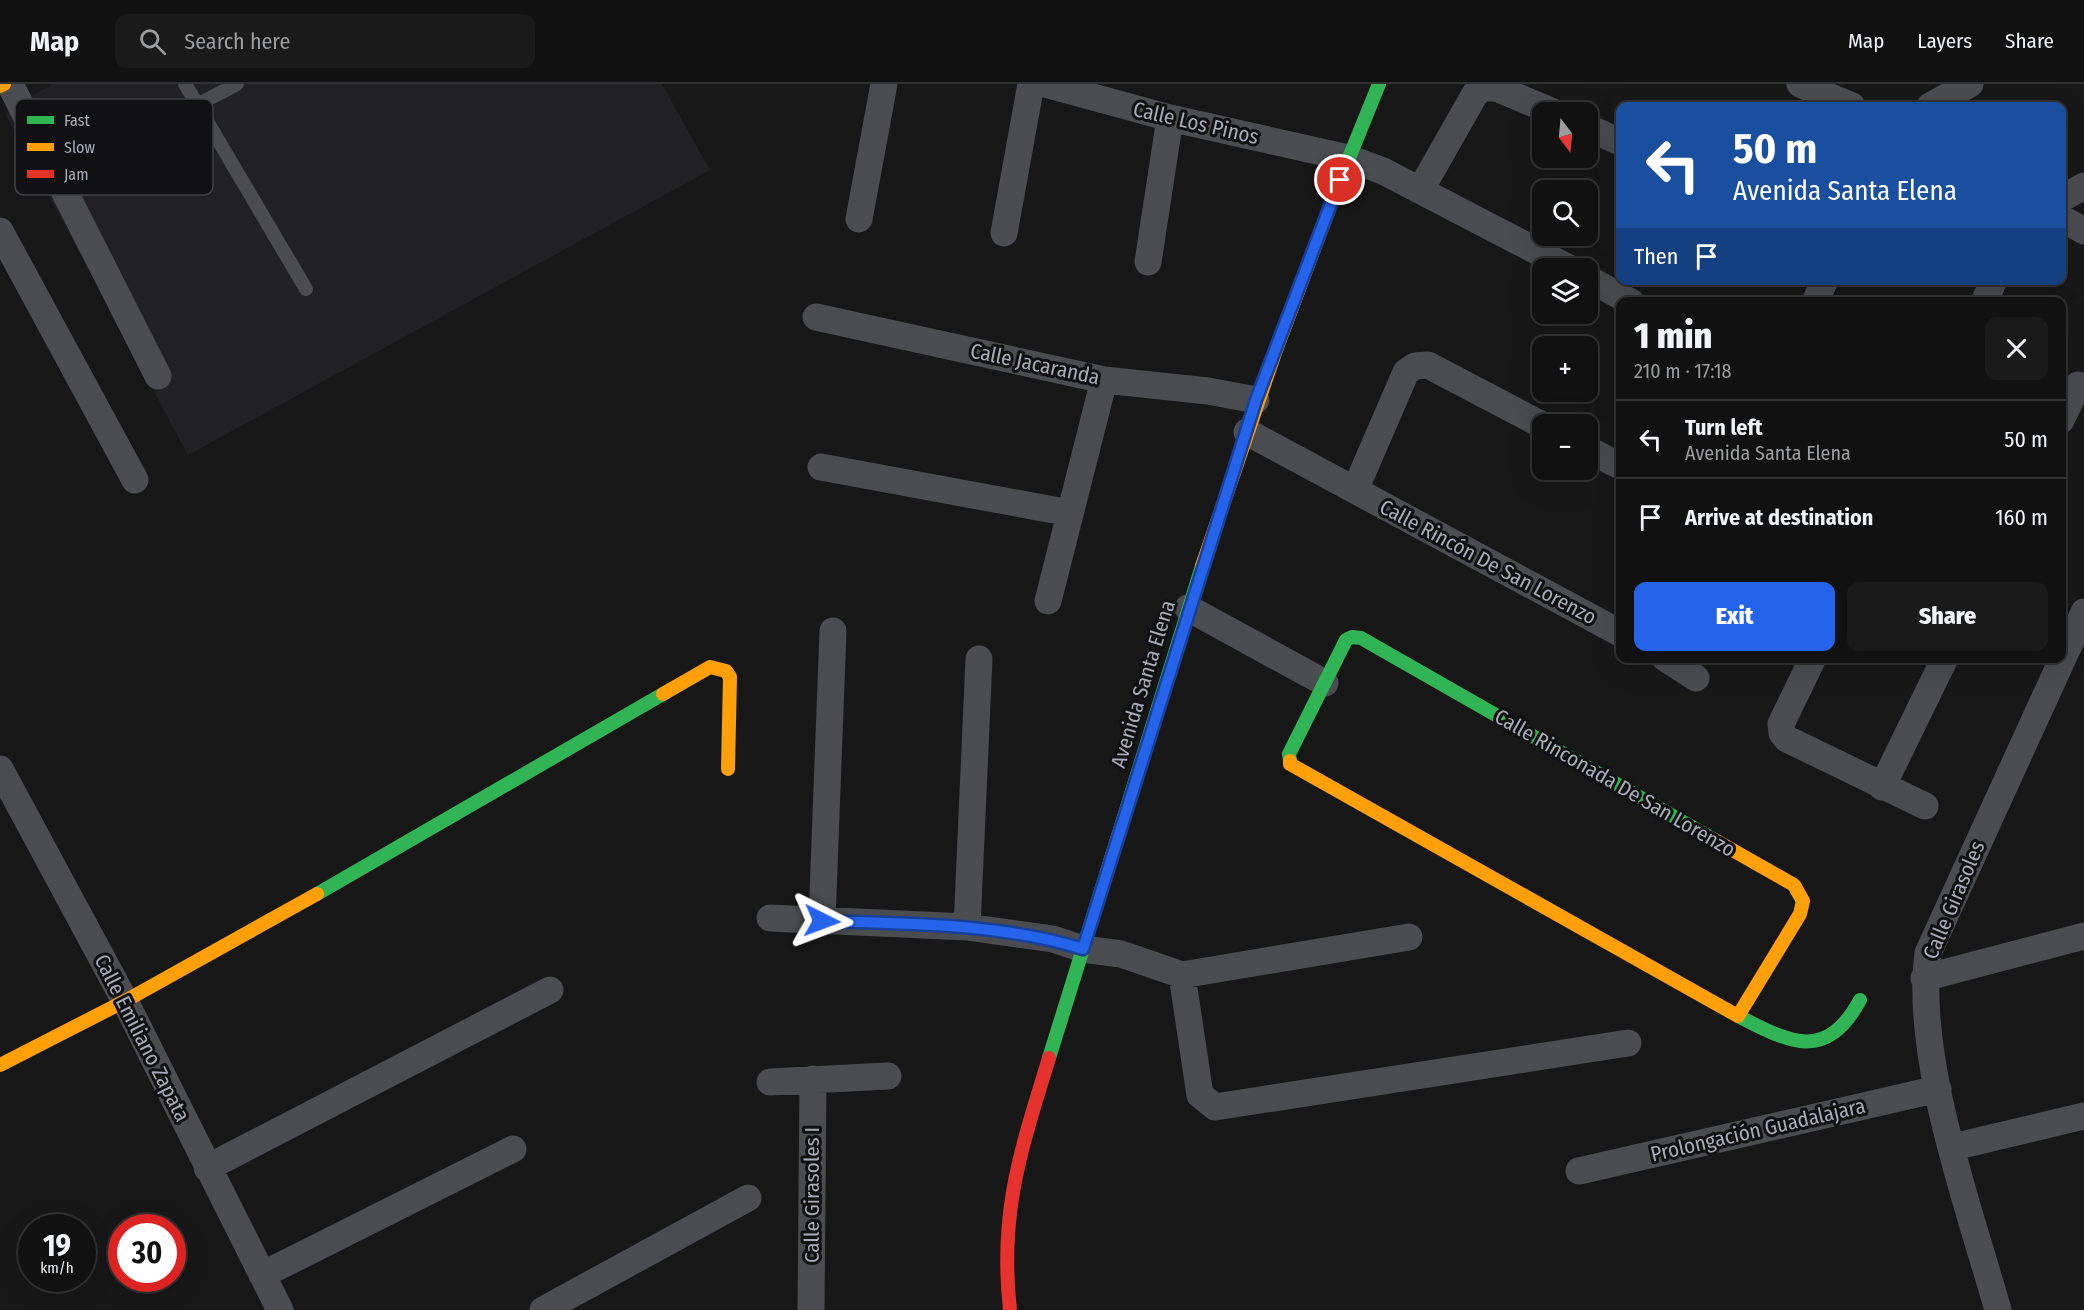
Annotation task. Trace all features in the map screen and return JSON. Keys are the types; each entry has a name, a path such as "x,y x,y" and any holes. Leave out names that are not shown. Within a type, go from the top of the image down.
{"street":[{"path":"0,86 4,84"},
{"path":"10,84 18,99"},
{"path":"859,219 884,84"},
{"path":"1004,233 1031,84"},
{"name":"Calle Los Pinos","path":"1045,84 1170,118 1348,158 1421,189 1550,258"},
{"name":"Avenida Santa Elena","path":"1010,1310 1005,1272 1005,1222 1016,1167 1188,608 1256,400 1348,158 1379,84"},
{"path":"1800,84 1842,102"},
{"path":"1937,102 1970,84"},
{"path":"1421,189 1474,94 1485,87 1499,89 1532,103"},
{"path":"1148,262 1170,118"},
{"path":"1598,132 1616,140"},
{"path":"2066,196 2084,186"},
{"path":"66,195 158,376"},
{"path":"2066,221 2084,231"},
{"path":"0,231 135,480"},
{"path":"1598,284 1622,297"},
{"name":"Calle Jacaranda","path":"816,316 1104,380 1209,391 1256,400"},
{"name":"Calle Rincón De San Lorenzo","path":"1355,490 1406,372 1415,366 1428,365 1532,420"},
{"path":"1048,602 1104,380"},
{"path":"2066,406 2074,383"},
{"name":"Calle Rincón De San Lorenzo","path":"1247,432 1616,631"},
{"path":"1598,455 1616,464"},
{"path":"821,467 1071,513"},
{"path":"1188,608 1325,684"},
{"name":"Calle Girasoles","path":"2066,651 2084,612"},
{"path":"822,921 833,631"},
{"name":"Calle Rinconada De San Lorenzo","path":"1738,1016 1800,914 1803,901 1794,885 1361,639 1352,637 1346,640 1289,754 1290,764 1738,1016 1779,1037 1812,1041 1831,1037 1844,1027 1860,1000"},
{"path":"967,927 979,659"},
{"path":"1673,663 1696,678"},
{"path":"1811,663 1781,724 1782,733 1787,739 1925,806"},
{"path":"1882,787 1943,663"},
{"name":"Calle Girasoles","path":"1998,1310 1938,1089 1925,1004 1924,978 1928,953 2061,663"},
{"path":"0,1065 125,1002 710,667 726,671 730,677 728,768"},
{"name":"Calle Emiliano Zapata","path":"0,769 125,1002 280,1310"},
{"path":"770,918 967,927 1053,939 1083,949 1120,954 1182,975 1409,937"},
{"path":"1924,978 2084,936"},
{"path":"1182,975 1200,1095 1215,1107 1628,1043"},
{"path":"207,1168 550,990"},
{"path":"770,1082 888,1076"},
{"name":"Calle Girasoles I","path":"811,1310 813,1080"},
{"name":"Prolongación Guadalajara","path":"1579,1171 1938,1089"},
{"path":"1953,1147 2084,1116"},
{"path":"262,1275 513,1149"},
{"path":"543,1310 748,1198"}],"lane":[{"path":"185,84 194,99"},
{"path":"208,99 237,84"},
{"path":"213,132 306,289"}],"shaded area":[{"path":"53,84 662,84 710,170 188,455 48,195 213,195 213,99 26,99"},
{"path":"15,105 15,133 5,114"}],"traffic: fast":[{"path":"1340,180 1379,84"},
{"path":"1049,1058 1202,566"},
{"path":"1290,761 1289,754 1346,640 1352,637 1361,638 1713,839"},
{"path":"317,894 663,694"},
{"path":"1738,1016 1774,1034 1806,1041 1820,1039 1834,1032 1847,1020 1860,1000"}],"traffic: slow":[{"path":"0,86 4,84"},
{"path":"1202,566 1276,350 1340,180"},
{"path":"663,694 710,667 726,671 730,677 728,769"},
{"path":"1290,761 1290,764 1738,1016"},
{"path":"1713,839 1794,885 1803,901 1800,914 1738,1016"},
{"path":"0,1065 125,1001 317,894"}],"traffic: jam":[{"path":"1010,1310 1007,1275 1010,1211 1021,1152 1049,1058"}],"route":[{"path":"822,921 967,927 1053,939 1083,949 1188,608 1256,400 1340,180"}]}
